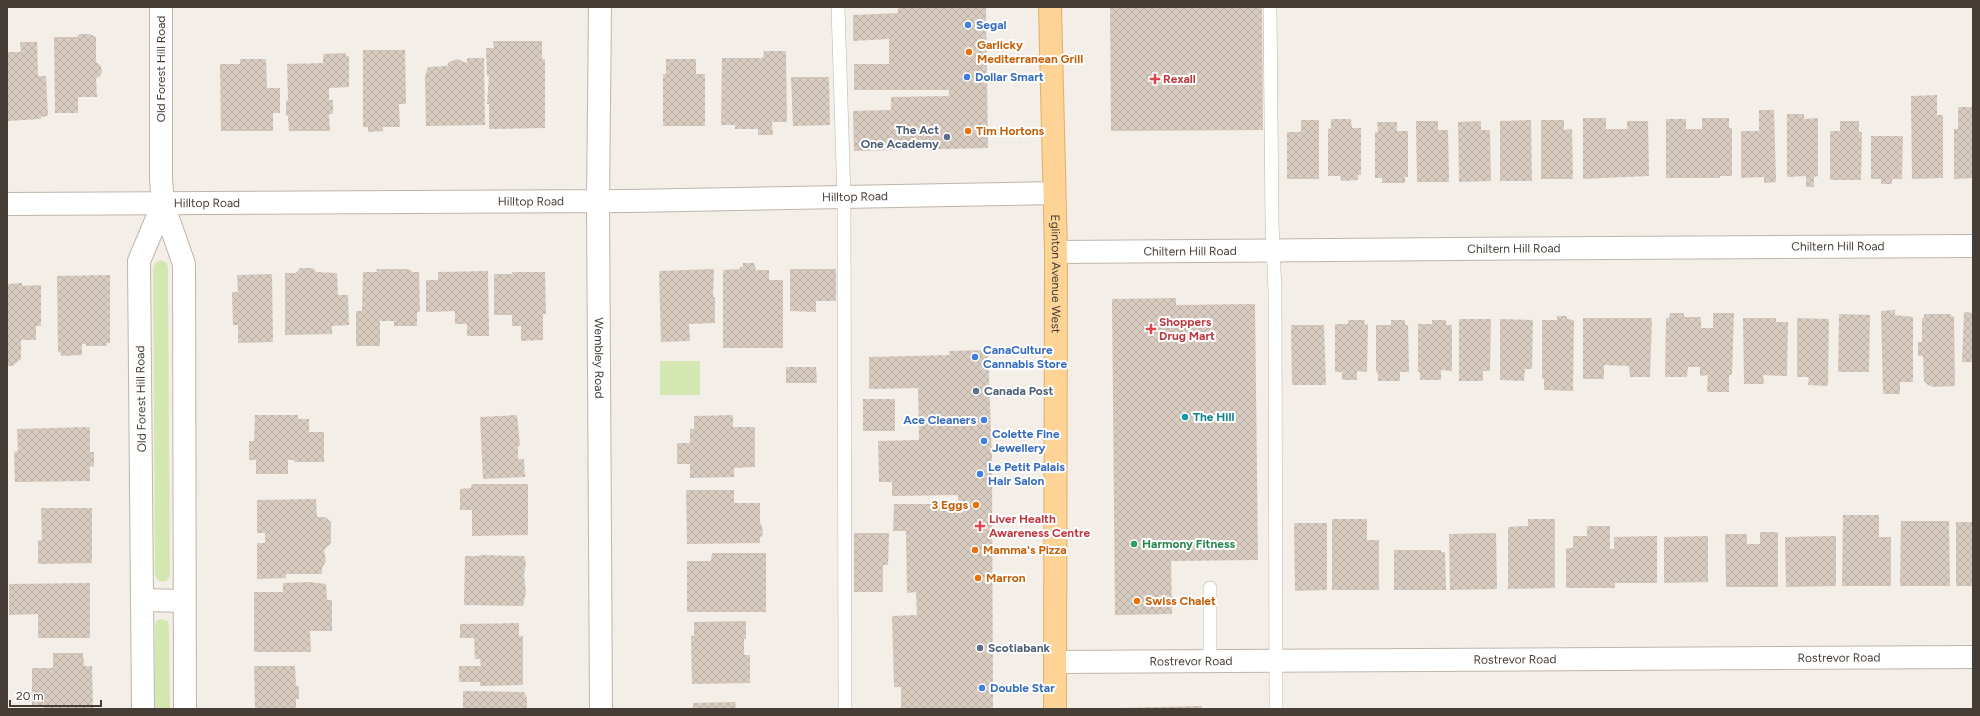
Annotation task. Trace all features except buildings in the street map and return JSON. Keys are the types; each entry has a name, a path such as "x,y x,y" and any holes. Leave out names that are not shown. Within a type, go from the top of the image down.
{"main road":[{"name":"Eglinton Avenue West","path":"1050,7 1056,252 1057,662 1055,709"}],"street":[{"name":"Old Forest Hill Road","path":"161,7 161,179 163,204 184,264 185,709"},
{"name":"Wembley Road","path":"600,7 598,201 601,709"},
{"name":"Hilltop Road","path":"7,204 598,201 844,198 895,195 1054,193"},
{"name":"Old Forest Hill Road","path":"143,709 139,261 163,204"},
{"name":"Chiltern Hill Road","path":"1056,252 1274,252 1697,246 1973,246"},
{"path":"143,600 184,601"},
{"name":"Rostrevor Road","path":"1057,662 1973,657"}],"lane":[{"path":"838,7 844,198 845,709"},
{"path":"1270,7 1272,223 1274,252 1276,709"},
{"path":"1210,588 1210,660"}],"green space":[{"path":"161,260 167,263 168,269 170,575 168,580 163,582 158,580 155,575 153,269 155,263"},
{"path":"660,361 700,361 700,395 660,395"},
{"path":"162,619 168,621 169,627 170,709 155,709 155,627 156,621"}],"place":[{"name":"Segal","path":"968,25"},
{"name":"Garlicky Mediterranean Grill","path":"969,52"},
{"name":"Dollar Smart","path":"967,77"},
{"name":"Rexall","path":"1155,79"},
{"name":"Tim Hortons","path":"968,131"},
{"name":"The Act One Academy","path":"947,137"},
{"name":"Shoppers Drug Mart","path":"1151,329"},
{"name":"CanaCulture Cannabis Store","path":"975,357"},
{"name":"Canada Post","path":"976,391"},
{"name":"The Hill","path":"1185,417"},
{"name":"Ace Cleaners","path":"984,420"},
{"name":"Colette Fine Jewellery","path":"984,441"},
{"name":"Le Petit Palais Hair Salon","path":"980,474"},
{"name":"3 Eggs","path":"976,505"},
{"name":"Liver Health Awareness Centre","path":"980,526"},
{"name":"Harmony Fitness","path":"1134,544"},
{"name":"Mamma's Pizza","path":"975,550"},
{"name":"Marron","path":"978,578"},
{"name":"Swiss Chalet","path":"1137,601"},
{"name":"Scotiabank","path":"980,648"},
{"name":"Double Star","path":"982,688"}]}
